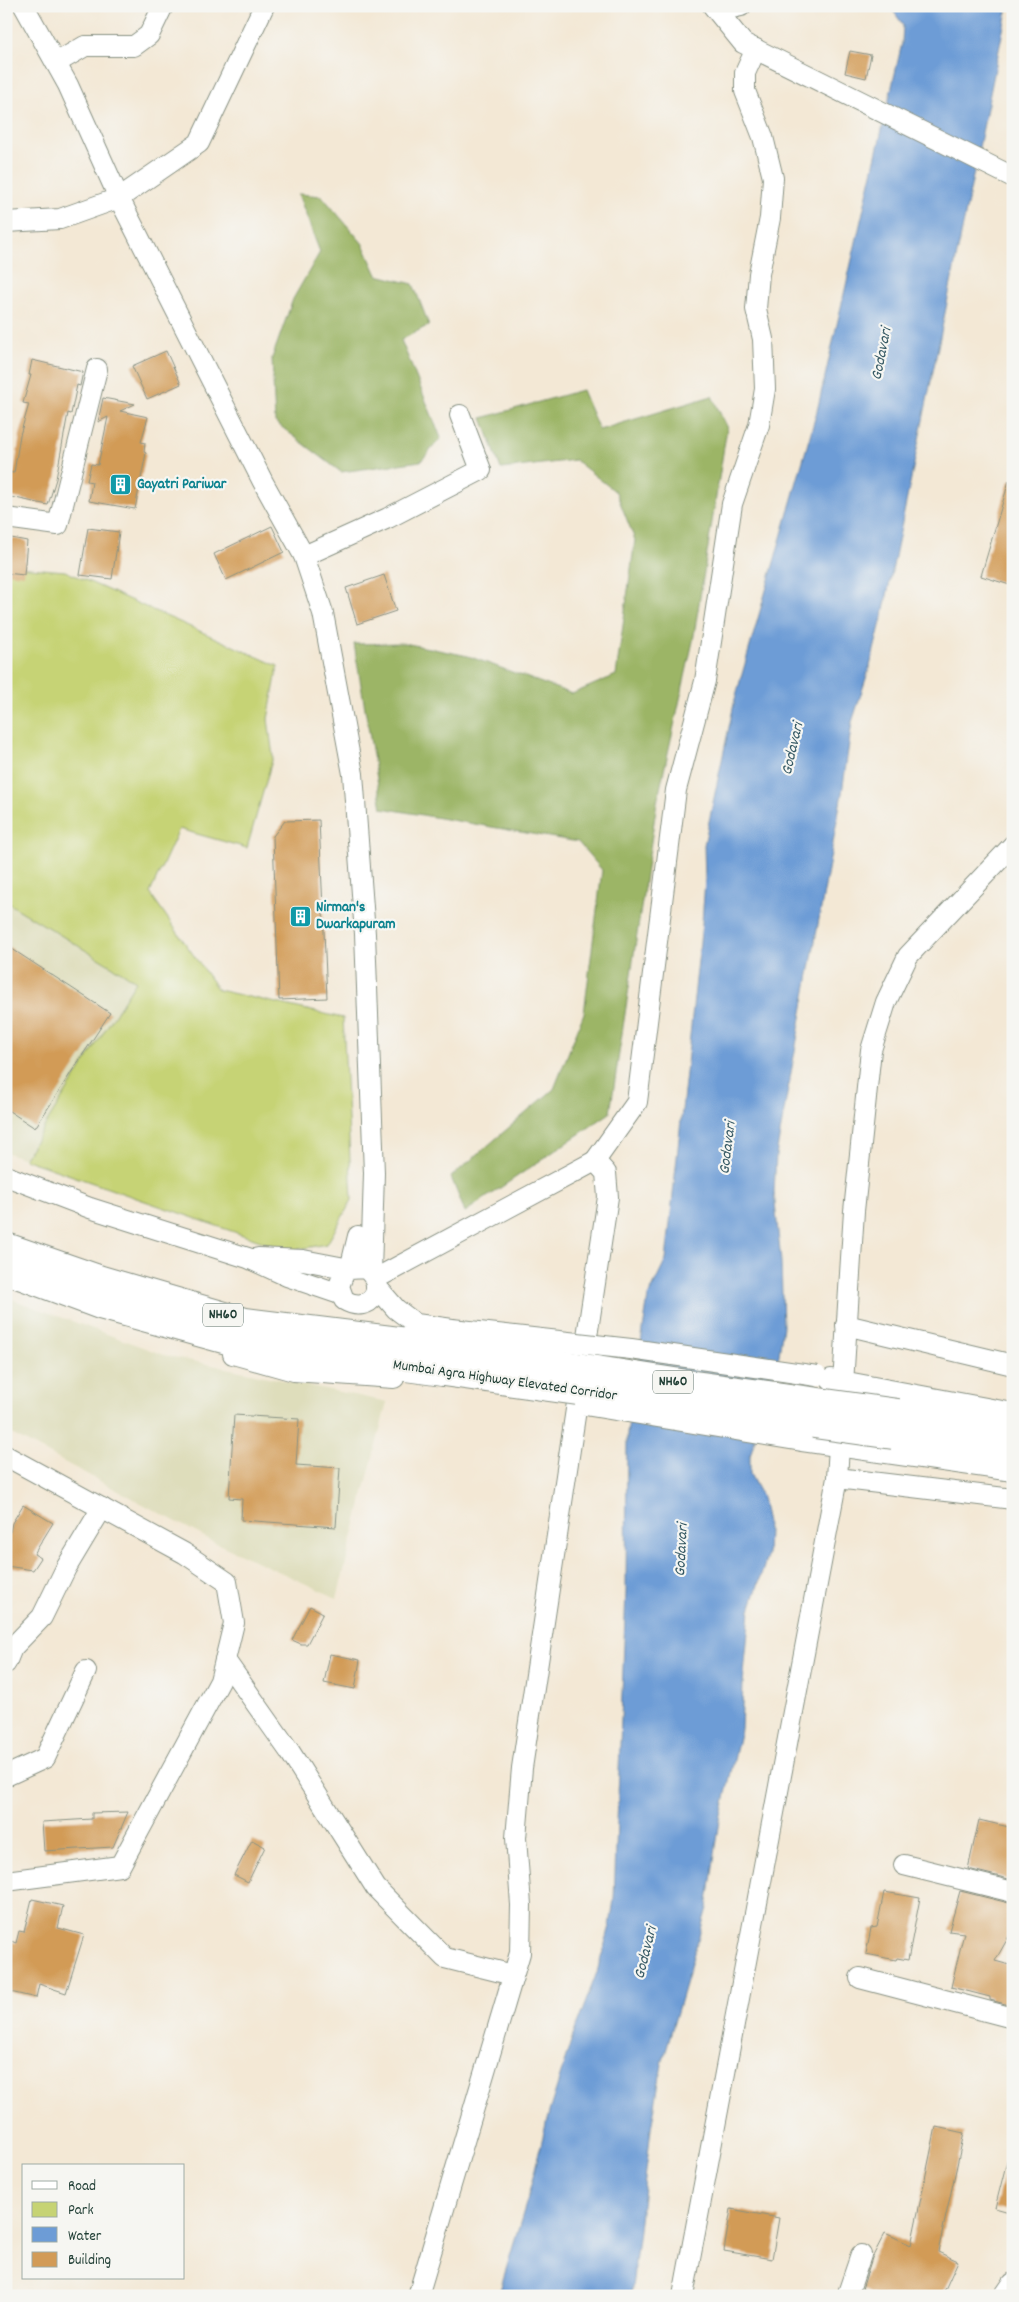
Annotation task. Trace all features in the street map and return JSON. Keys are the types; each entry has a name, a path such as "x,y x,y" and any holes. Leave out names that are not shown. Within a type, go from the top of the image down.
{"highway":[{"name":"Mumbai Agra Highway Elevated Corridor","path":"6,1247 101,1280 245,1322 448,1347 697,1386 1013,1428"},
{"name":"Mumbai Agra Highway Elevated Corridor","path":"6,1270 100,1305 249,1346 1013,1453"}],"street":[{"path":"24,6 68,85 120,198 263,482 304,556 323,613 353,774 365,934 374,1173 375,1293 365,1304 351,1304 344,1300 340,1294 340,1279 350,1269 358,1236"},
{"path":"56,63 85,46 134,46 149,36 163,6"},
{"path":"6,222 60,219 120,198 199,143 264,6"},
{"path":"716,8 741,6"},
{"path":"716,8 743,43 1012,177"},
{"path":"374,1279 595,1161 637,1102 676,790 705,681 732,504 759,424 765,389 763,340 756,309 759,274 770,218 774,178 763,137 745,91 745,73 756,49"},
{"path":"6,518 58,525 96,369"},
{"path":"304,556 388,518 481,470 460,415"},
{"path":"683,2296 837,1478 837,1445 854,1211 871,1050 886,1002 908,956 1013,845"},
{"path":"418,2296 520,1953 521,1905 516,1838 522,1768 608,1197 606,1173 595,1161"},
{"path":"6,1176 90,1208 248,1258 288,1276 340,1294"},
{"path":"303,1260 331,1253 353,1241 366,1227 374,1207"},
{"path":"248,1258 303,1260 350,1269 365,1268 396,1309 416,1324 631,1349 817,1376 1013,1413"},
{"path":"6,1283 134,1327 294,1371 436,1380 802,1441 1013,1470"},
{"path":"846,1326 1013,1365"},
{"path":"6,1456 184,1553 227,1582 234,1623 220,1680 120,1866 6,1881"},
{"path":"837,1478 1013,1498"},
{"path":"6,1662 12,1648 42,1617 66,1568 102,1508"},
{"path":"225,1660 290,1752 376,1888 444,1958 513,1974"},
{"path":"6,1776 45,1758 86,1671"},
{"path":"904,1865 1013,1892"},
{"path":"860,1978 1013,2018"},
{"path":"847,2296 861,2255"},
{"path":"1004,2296 1013,2283"}],"shaded area":[{"path":"6,902 136,981 24,1159 6,1152"},
{"path":"6,1297 164,1355 387,1402 337,1598 214,1542 6,1431"}],"green space":[{"path":"298,194 322,196 363,244 377,275 413,284 429,325 401,340 441,438 421,461 341,472 275,422 272,358 293,299 320,252"},
{"path":"582,390 599,430 712,396 727,428 693,641 657,802 610,1113 465,1212 451,1177 554,1089 584,1013 602,870 578,842 382,808 354,644 404,643 468,656 572,694 616,675 635,540 616,492 575,460 501,469 482,418"},
{"path":"6,566 65,571 278,666 268,719 273,757 247,848 179,829 150,893 218,990 343,1018 352,1200 327,1244 289,1251 24,1159 136,981 6,902"}],"water":[{"name":"Godavari","path":"890,6 1008,6 884,610 870,666 852,722 842,793 776,1155 774,1192 781,1262 783,1326 779,1355 750,1456 750,1474 762,1497 768,1529 767,1557 750,1610 741,1729 720,1820 707,1908 662,2064 651,2129 631,2296 498,2296 528,2197 549,2112 571,2041 597,1972 610,1926 614,1899 626,1591 627,1434 648,1297 666,1260 702,923 705,880 704,845 735,699 817,411 902,43 903,25"}],"building":[{"path":"850,51 871,55 866,78 845,73"},
{"path":"166,351 181,384 147,399 132,366"},
{"path":"32,360 83,372 80,386 77,385 71,414 68,413 56,479 48,505 6,496 6,472 14,473 20,435 29,404 23,403 31,375 29,375"},
{"path":"103,398 135,404 120,411 148,417 141,442 145,443 144,452 146,453 135,509 89,501 92,482 87,481 91,464 98,465 108,417 98,422"},
{"path":"1009,481 1013,481 1013,586 981,576"},
{"path":"272,526 284,552 226,580 214,554"},
{"path":"88,528 119,532 112,579 80,575"},
{"path":"6,537 27,541 24,575 6,573"},
{"path":"384,575 396,611 357,624 346,588"},
{"name":"Nirman's Dwarkapuram","path":"319,820 327,998 279,1000 273,836 285,821"},
{"path":"6,945 110,1013 35,1128 6,1109"},
{"path":"234,1415 299,1419 296,1465 340,1468 336,1527 241,1520 242,1499 229,1498"},
{"path":"23,1505 53,1523 34,1554 41,1558 33,1570 6,1566 6,1536 10,1532 12,1523"},
{"path":"310,1606 323,1613 307,1644 301,1644 292,1640"},
{"path":"330,1654 360,1660 355,1689 324,1683"},
{"path":"128,1812 113,1847 44,1851 42,1822 92,1819 92,1813"},
{"path":"979,1820 1013,1828 1013,1880 968,1869"},
{"path":"252,1840 265,1847 248,1882 234,1875"},
{"path":"960,1891 1013,1904 1013,1929 995,1961 1013,1966 1013,2006 990,2000 990,1997 951,1987 964,1933 949,1931"},
{"path":"884,1892 920,1898 908,1960 897,1958 896,1960 866,1954 871,1928 877,1927"},
{"path":"32,1899 63,1906 58,1928 84,1935 66,1993 39,1984 36,1998 6,1991 6,1939 16,1943 19,1931 24,1932"},
{"path":"936,2127 964,2133 938,2252 958,2261 942,2296 876,2296 862,2289 872,2258 885,2233 911,2245"},
{"path":"1008,2157 1013,2158 1013,2213 995,2208"},
{"path":"731,2209 779,2218 772,2259 724,2251"}],"place":[{"name":"Gayatri Pariwar","path":"121,485"},
{"name":"Nirman's Dwarkapuram","path":"300,917"}]}
